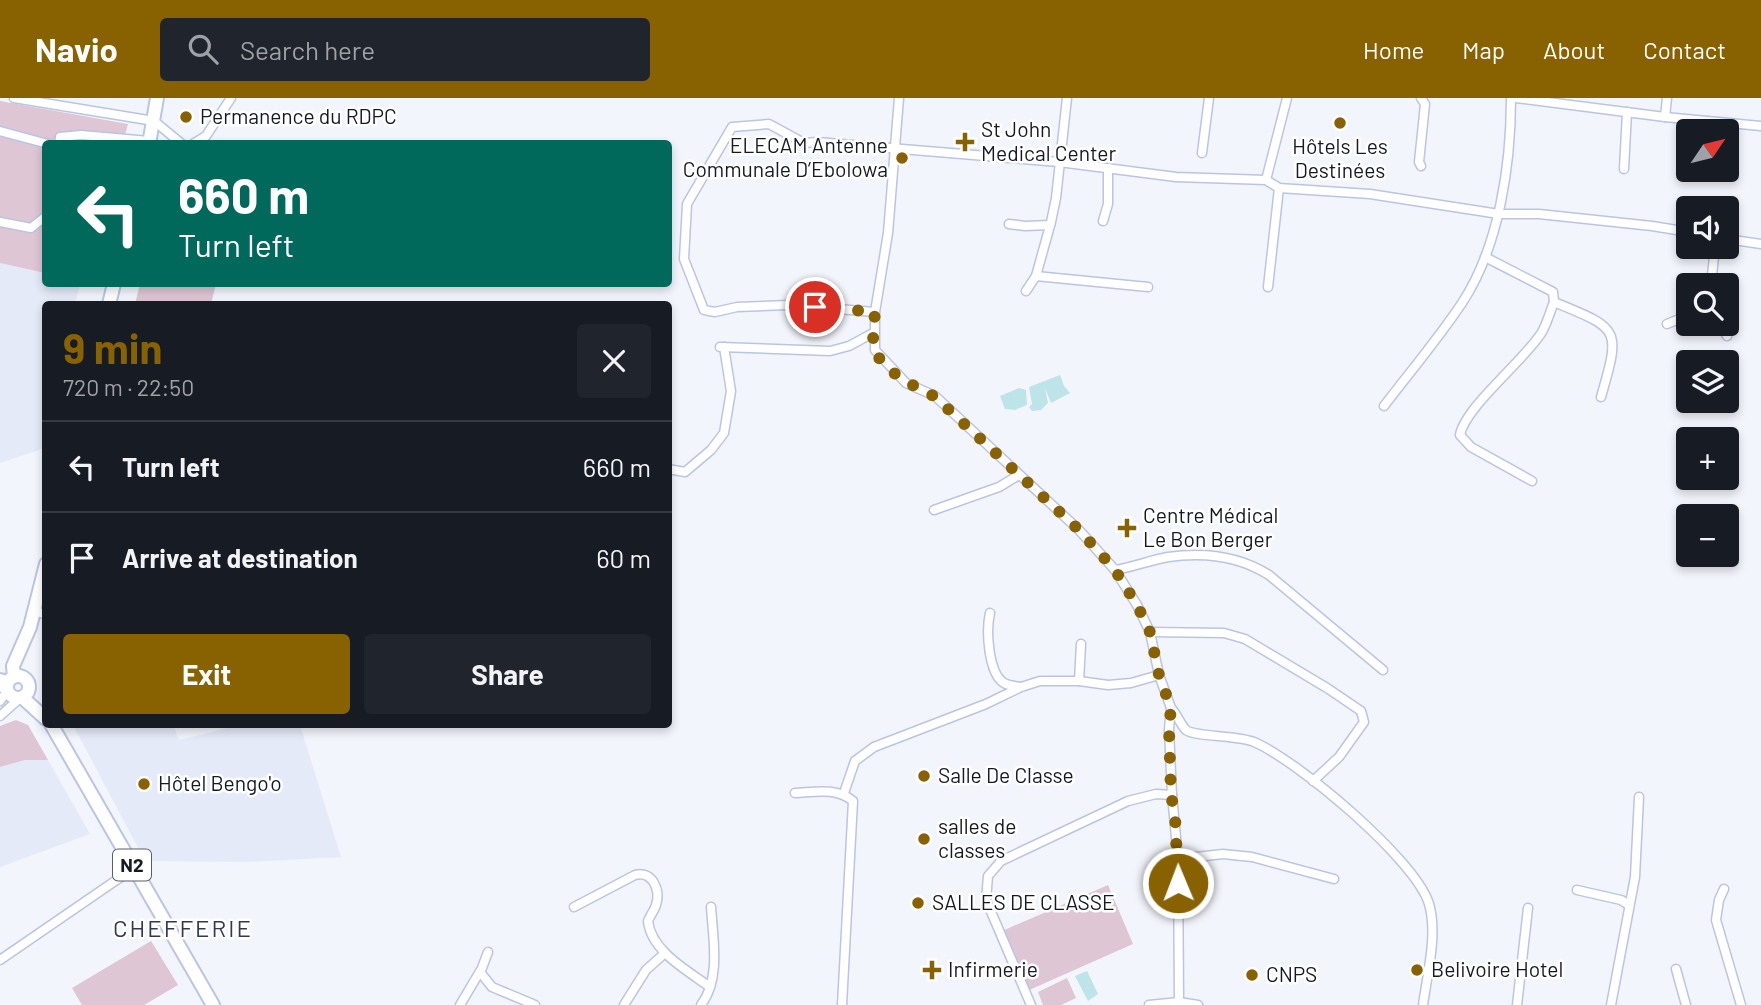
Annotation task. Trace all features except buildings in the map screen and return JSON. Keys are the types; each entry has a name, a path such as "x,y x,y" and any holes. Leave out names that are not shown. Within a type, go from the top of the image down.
{"highway":[{"path":"149,140 157,98"},
{"path":"40,612 25,643 12,688 42,714"},
{"name":"N2","path":"53,728 213,1005"}],"street":[{"path":"14,98 154,121 177,140"},
{"path":"200,140 206,136 232,98"},
{"path":"899,98 888,233 873,332 875,350 906,383 934,396 1079,530 1115,570 1150,632 1159,675 1171,708 1188,731 1193,734 1238,737 1254,742 1313,781 1384,840 1430,905 1432,947 1423,1005"},
{"path":"1026,291 1035,276 1056,198 1068,98"},
{"path":"1202,153 1209,98"},
{"path":"1266,180 1287,98"},
{"path":"1421,98 1425,104 1419,162 1421,166"},
{"path":"1384,405 1462,302 1485,257 1499,214 1511,98"},
{"path":"1516,98 1627,113 1761,126"},
{"path":"1665,117 1667,98"},
{"path":"1624,169 1627,113"},
{"path":"875,312 788,305 737,307 715,312 704,310 684,259 687,204 732,127 769,124 804,144 817,142 1059,162 1176,177 1266,180 1279,188 1370,194 1499,214 1539,214 1676,230"},
{"path":"0,131 42,142"},
{"path":"60,140 81,135 130,140"},
{"path":"1103,221 1108,204 1108,168"},
{"path":"1268,287 1279,188"},
{"path":"0,222 31,228 42,219"},
{"path":"1009,224 1050,225"},
{"path":"1739,241 1761,244"},
{"path":"1485,257 1553,292 1554,302 1541,333 1474,410 1460,435 1471,447 1532,481"},
{"path":"1035,276 1148,287"},
{"path":"1554,302 1593,318 1610,332 1613,355 1601,397"},
{"path":"1667,324 1676,320"},
{"path":"672,470 685,472 710,450 724,433 731,391 721,347 830,351 849,346 873,332"},
{"path":"934,510 999,487 1019,475"},
{"path":"1115,570 1168,557 1222,556 1252,564 1279,583 1383,670"},
{"path":"990,613 986,628 994,669 1001,681 1007,685 1021,687"},
{"path":"1150,632 1224,633 1245,639 1361,711 1365,717 1364,722 1339,757 1313,781"},
{"path":"1079,681 1081,645"},
{"path":"844,793 855,761 874,747 986,704 1021,687 1040,681 1079,681 1108,685 1159,675"},
{"path":"0,716 12,688"},
{"path":"1171,708 1171,795 1178,859 1178,1002"},
{"path":"795,793 832,791 844,793 853,801 842,1005"},
{"path":"1031,1005 986,900 988,876 1001,862 1128,801 1156,794 1171,795"},
{"path":"1611,1005 1635,877 1639,797"},
{"path":"1178,859 1223,854 1252,857 1334,880"},
{"path":"0,960 134,868"},
{"path":"574,907 635,875 648,876 655,883 657,894 657,903 648,926 665,953 710,987"},
{"path":"1724,889 1718,900 1716,920 1741,1005"},
{"path":"1577,890 1621,900 1629,905"},
{"path":"711,908 714,956 710,987 704,1001 717,1005"},
{"path":"1517,1005 1528,908"},
{"path":"460,1005 480,972 488,952"},
{"path":"624,1005 646,970 665,953"},
{"path":"1676,969 1686,1005"},
{"path":"480,972 492,987 535,1005"},
{"path":"1149,1005 1178,1002 1198,1005"}],"shaded area":[{"path":"0,101 128,124 124,140 42,140 42,272 0,263"},
{"path":"0,263 42,272 42,287 79,287 76,301 42,301 42,449 0,463"},
{"path":"139,287 215,287 212,301 136,301"},
{"path":"16,720 28,725 48,760 25,760 0,767 0,726"},
{"path":"75,728 174,728 179,740 228,728 301,728 341,857 249,862 145,861"},
{"path":"25,760 48,760 90,834 0,867 0,767"},
{"path":"1108,885 1133,944 1027,991 1002,931"},
{"path":"151,941 178,985 144,1005 82,1005 72,988"},
{"path":"1067,978 1076,998 1061,1005 1043,1005 1038,992"}],"water":[{"path":"1060,375 1070,393 1051,403 1045,388 1048,403 1041,410 1032,411 1029,407 1032,404 1029,387"},
{"path":"1019,388 1026,390 1027,405 1015,410 1005,409 1000,396"},
{"path":"1087,971 1098,994 1088,1001 1075,976"}],"place":[{"name":"Permanence du RDPC","path":"186,117"},
{"name":"Hôtels Les Destinées","path":"1340,123"},
{"name":"St John Medical Center","path":"965,142"},
{"name":"ELECAM Antenne Communale D’Ebolowa","path":"902,158"},
{"name":"Centre Médical Le Bon Berger","path":"1127,528"},
{"name":"Salle De Classe","path":"924,776"},
{"name":"Hôtel Bengo'o","path":"144,784"},
{"name":"salles de classes","path":"924,839"},
{"name":"SALLES DE CLASSE","path":"918,903"},
{"name":"Infirmerie","path":"932,970"},
{"name":"Belivoire Hotel","path":"1417,970"},
{"name":"CNPS","path":"1252,975"}],"district":[{"name":"CHEFFERIE","path":"183,929"}],"route":[{"path":"815,307 875,312 875,350 884,362 906,383 934,396 973,430 1079,530 1115,570 1150,632 1159,675 1171,708 1171,795 1175,815 1178,883"}]}
